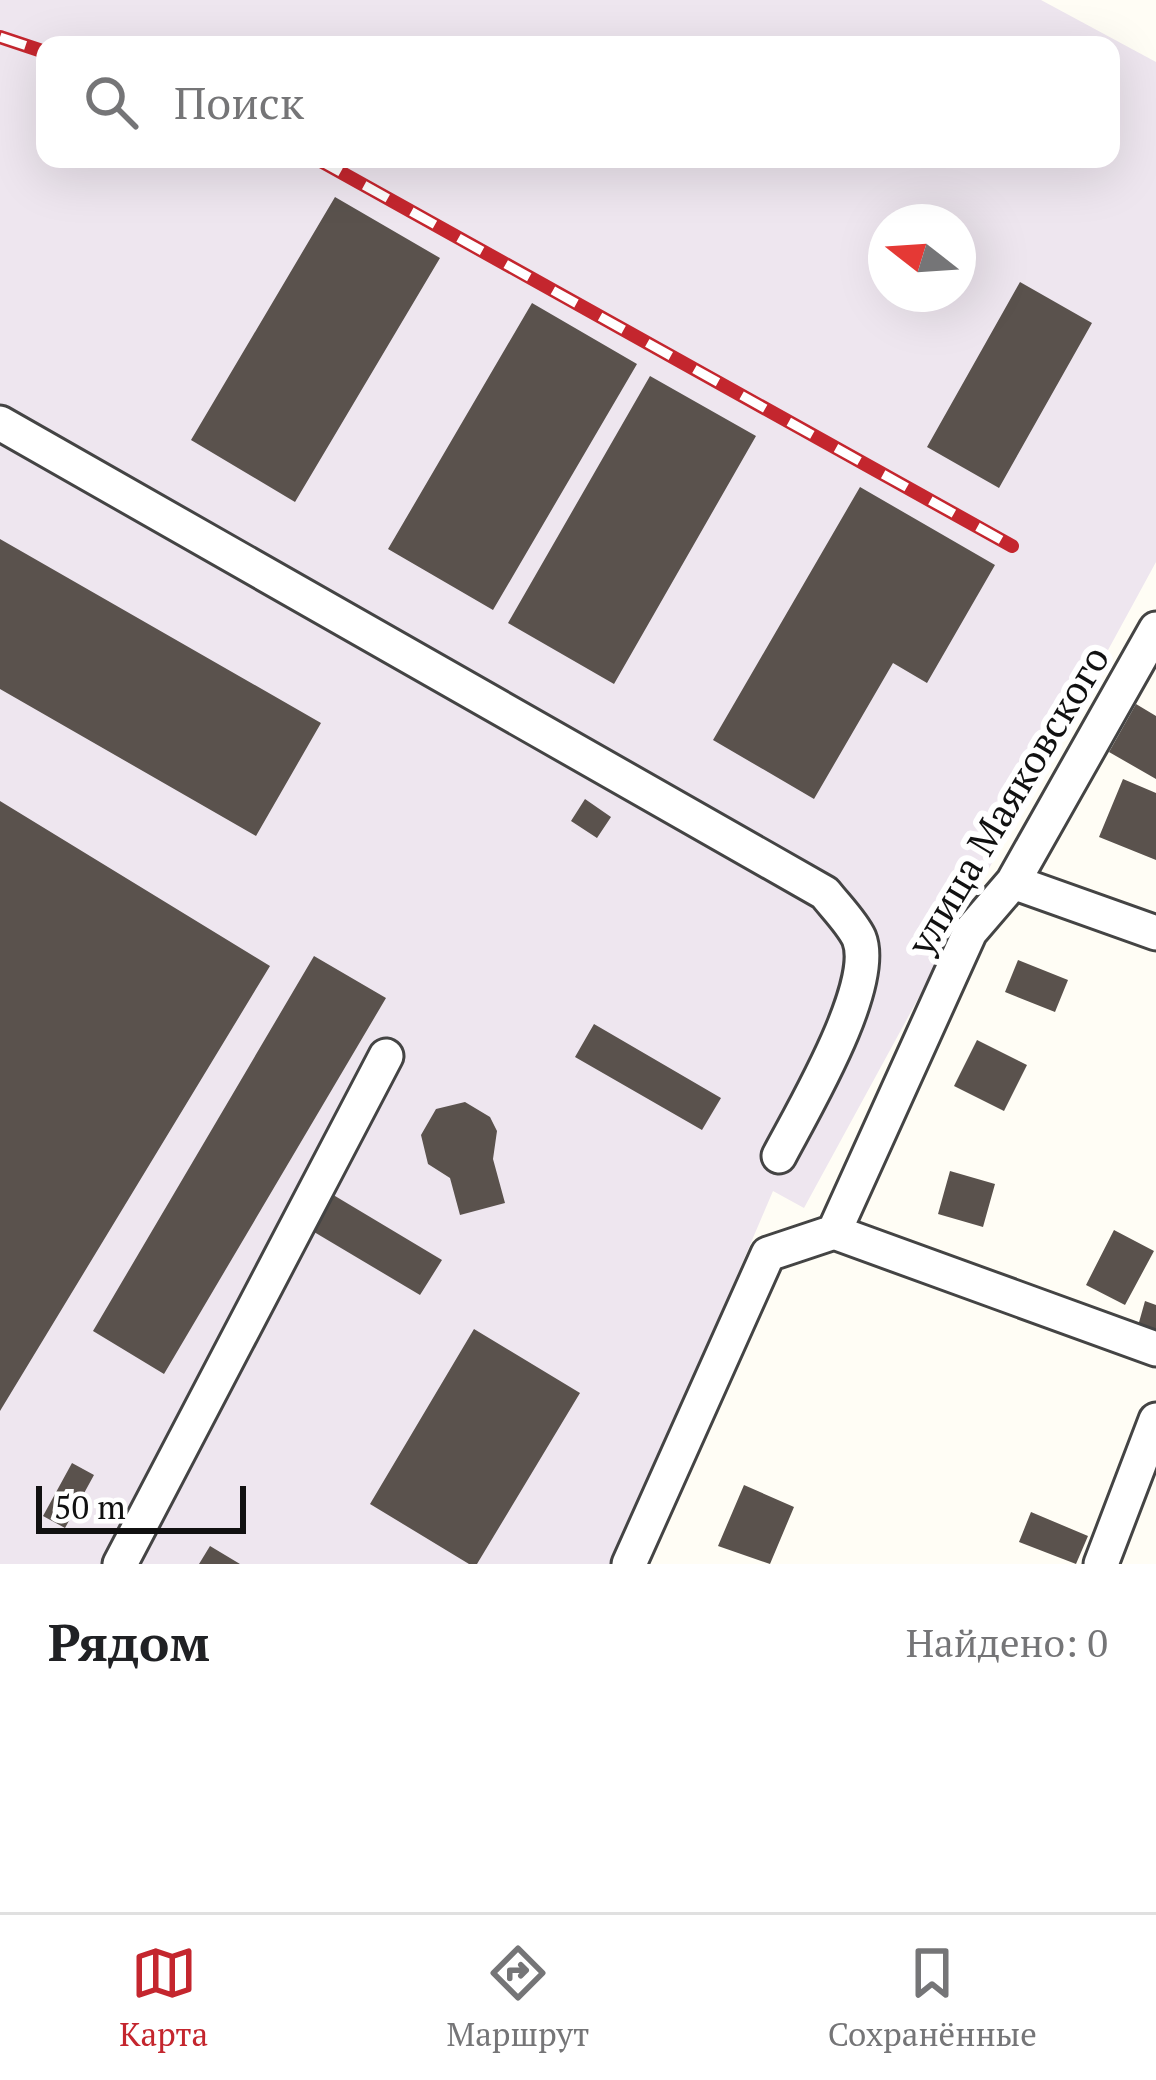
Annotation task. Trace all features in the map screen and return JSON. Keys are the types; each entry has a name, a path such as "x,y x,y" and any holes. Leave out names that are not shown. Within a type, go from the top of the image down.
{"street":[{"path":"0,423 826,892 860,940 860,973 812,1095 779,1156"},
{"name":"улица Маяковского","path":"834,1232 970,932 1013,882 1156,629"},
{"path":"1013,882 1156,933"},
{"path":"120,1564 386,1056"},
{"path":"629,1564 768,1254 834,1232 1156,1349"},
{"path":"1100,1564 1156,1420"}],"shaded area":[{"path":"0,0 1041,0 1108,36 36,36 36,168 1120,168 1120,43 1156,62 1156,562 804,1208 773,1191 614,1564 0,1564"}],"building":[{"path":"335,197 440,258 295,502 191,440"},
{"path":"1020,282 1092,323 999,488 927,447"},
{"path":"532,303 637,364 493,610 388,549"},
{"path":"650,376 756,436 614,684 508,623"},
{"path":"860,487 995,565 927,683 893,663 814,799 713,740"},
{"path":"0,539 321,723 256,836 0,689"},
{"path":"1136,704 1156,716 1156,779 1109,752"},
{"path":"1123,779 1156,793 1156,860 1099,837"},
{"path":"585,799 611,817 597,838 571,821"},
{"path":"0,801 270,966 0,1411"},
{"path":"314,956 386,998 164,1374 93,1331"},
{"path":"1018,960 1068,980 1055,1012 1005,992"},
{"path":"594,1024 721,1098 702,1130 575,1057"},
{"path":"977,1040 1027,1065 1004,1111 954,1086"},
{"path":"465,1102 490,1117 497,1131 493,1159 505,1203 460,1215 450,1178 428,1164 421,1135 436,1109"},
{"path":"950,1171 995,1184 983,1227 938,1214"},
{"path":"325,1190 442,1260 420,1295 304,1226"},
{"path":"1114,1230 1154,1251 1125,1305 1086,1285"},
{"path":"1145,1301 1156,1305 1156,1339 1136,1333"},
{"path":"474,1329 580,1393 477,1564 469,1564 370,1504"},
{"path":"72,1463 94,1475 65,1528 43,1516"},
{"path":"744,1485 794,1507 770,1564 718,1546"},
{"path":"1031,1512 1088,1536 1076,1564 1019,1542"},
{"path":"210,1546 240,1564 199,1564"}],"railway":[{"path":"0,37 36,49"},
{"path":"333,168 1012,546"}]}
